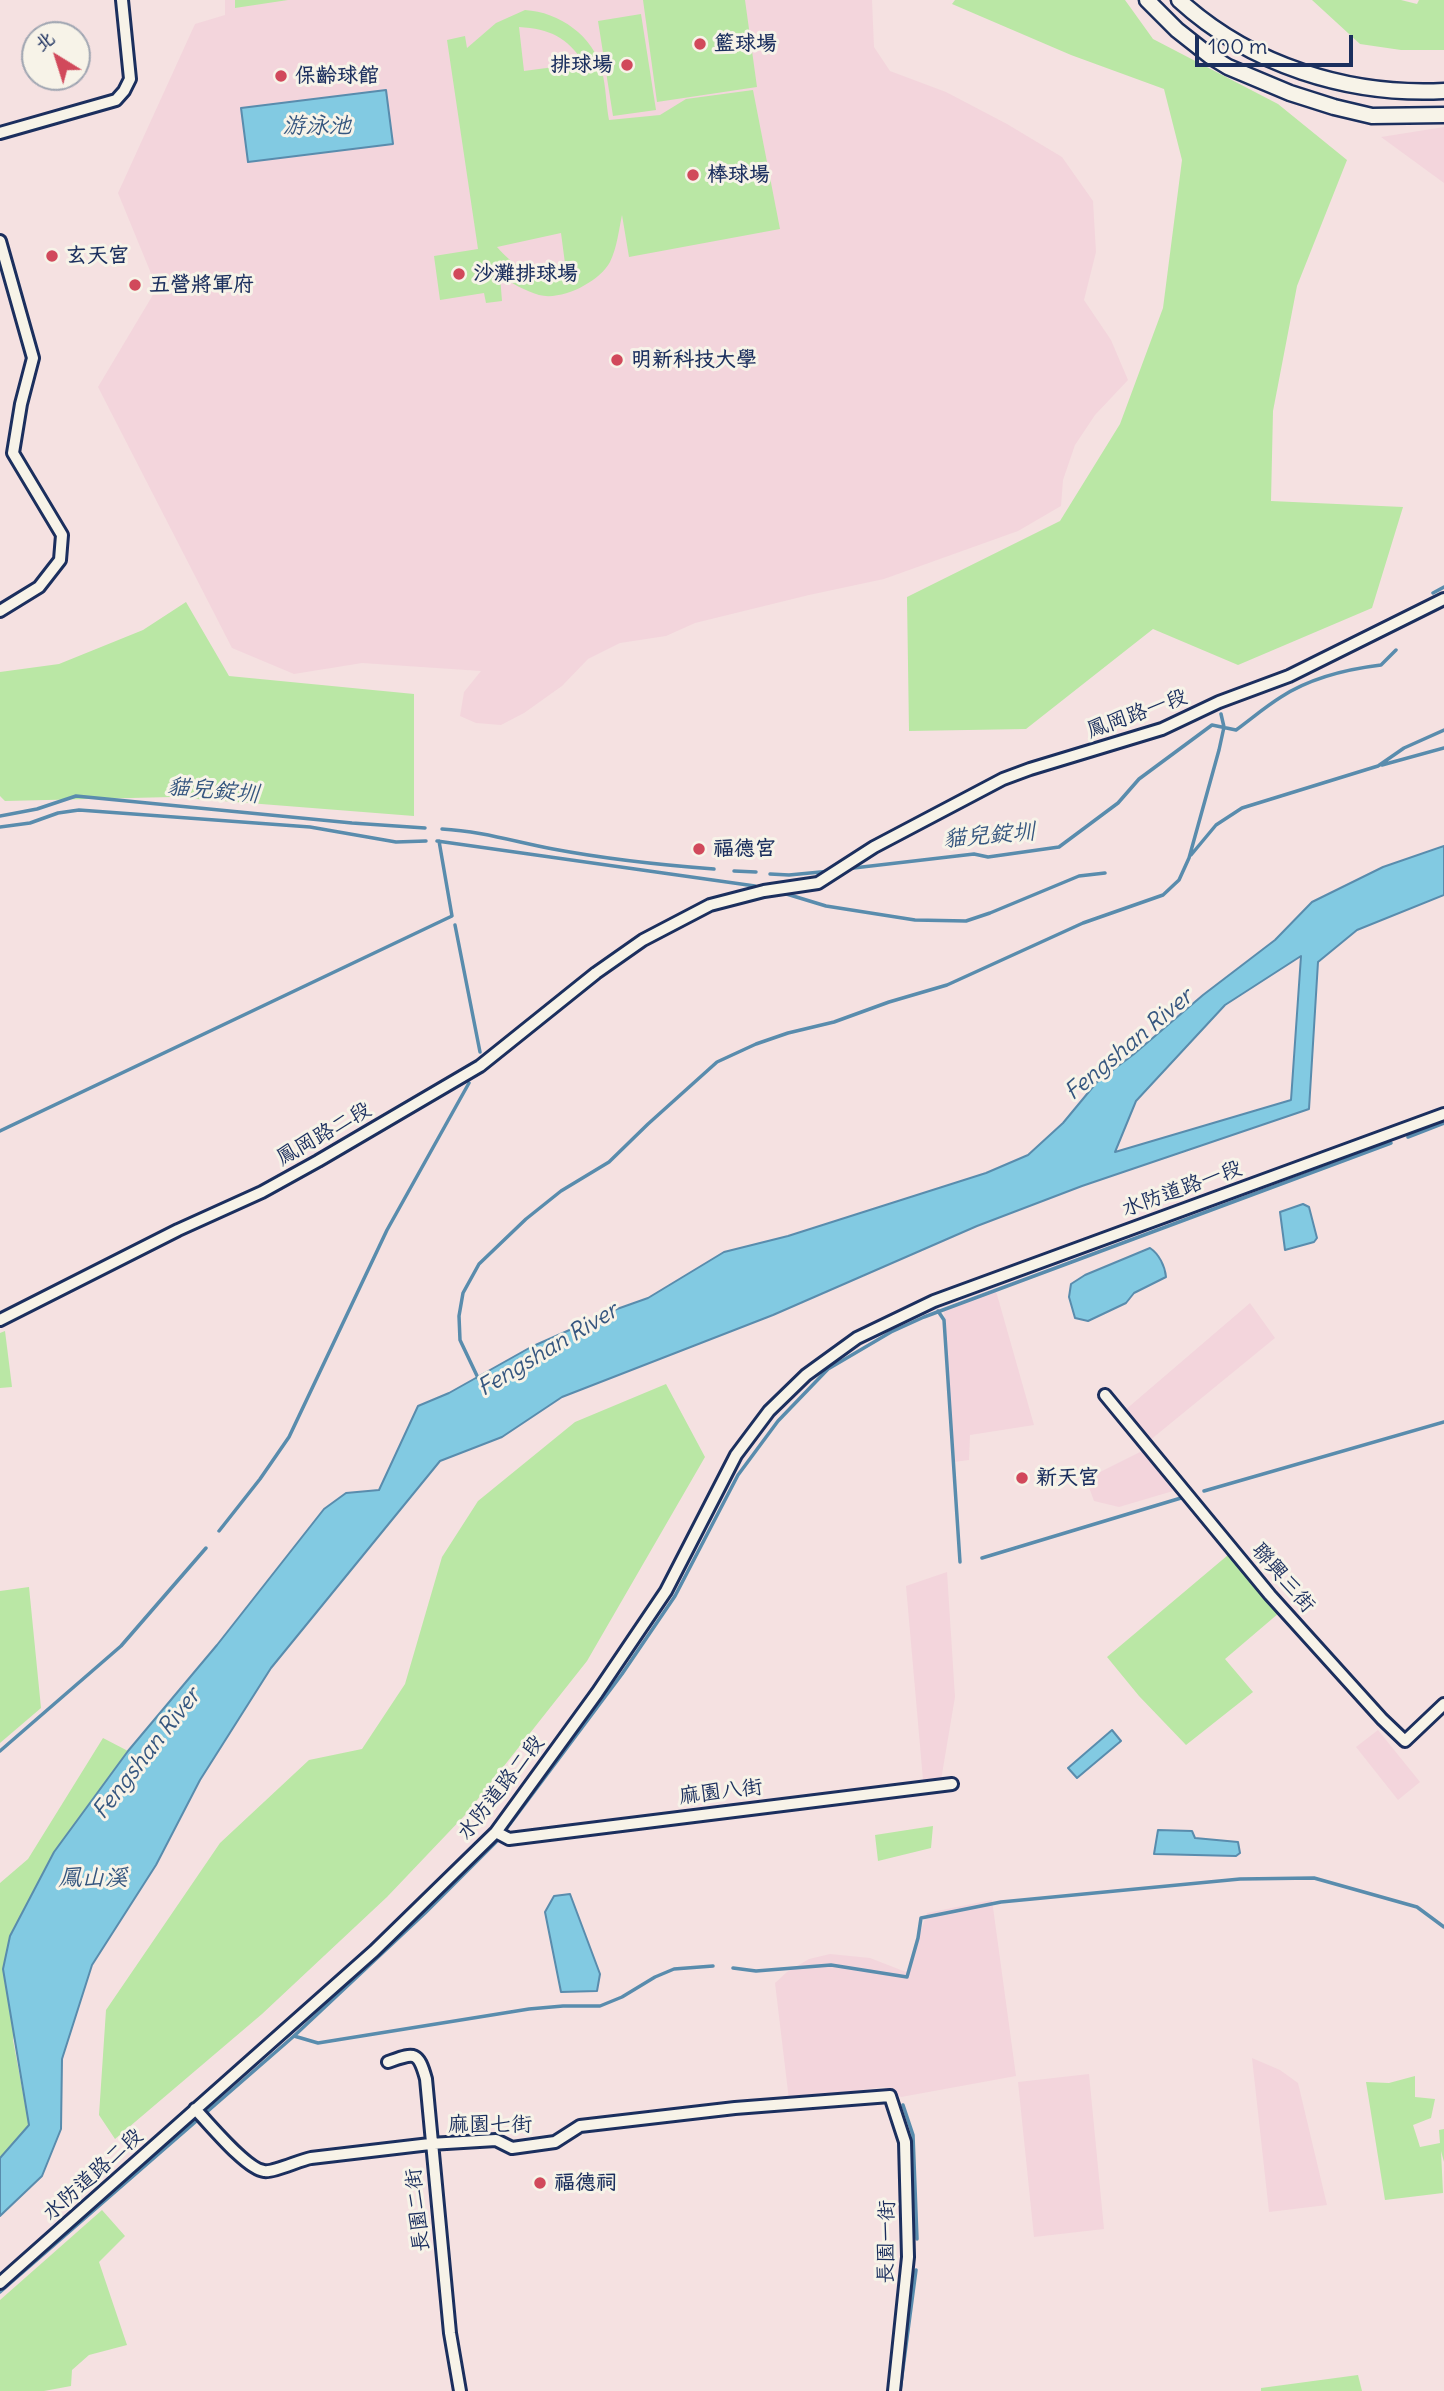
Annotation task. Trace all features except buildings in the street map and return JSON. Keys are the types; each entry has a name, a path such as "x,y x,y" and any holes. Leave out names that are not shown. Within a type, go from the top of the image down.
{"main road":[{"path":"1147,0 1177,30 1210,56 1228,67 1290,93 1372,116 1444,115"},
{"path":"1179,0 1204,22 1272,61 1332,82 1416,93 1444,91"}],"street":[{"path":"0,133 116,100 130,79 122,0"},
{"path":"0,241 33,358 21,404 13,453 62,535 60,560 39,587 0,611"},
{"name":"鳳岡路一段","path":"643,940 710,905 764,891 818,883 874,847 1003,779 1162,729 1219,702 1289,676 1444,598"},
{"name":"鳳岡路二段","path":"0,1320 178,1230 262,1192 468,1073 500,1051 596,972 643,940"},
{"name":"水防道路一段","path":"934,1301 1444,1114"},
{"name":"水防道路二段","path":"0,2283 374,1951 496,1832 597,1693 666,1591 736,1455 769,1411 806,1375 857,1338 934,1301"},
{"name":"聯興三街","path":"1105,1395 1270,1595 1405,1741 1444,1704"},
{"name":"麻園八街","path":"496,1832 509,1839 952,1784"},
{"name":"長園二街","path":"388,2062 410,2054 416,2056 421,2062 426,2079 430,2144 450,2333 460,2391"},
{"name":"麻園七街","path":"195,2109 238,2154 262,2171 271,2171 294,2161 311,2158 430,2144 496,2140 512,2148 555,2142 580,2126 735,2108 890,2096"},
{"name":"長園一街","path":"890,2096 905,2142 908,2257 894,2391"}],"shaded area":[{"name":"明新科技大學","path":"225,0 872,0 874,47 890,71 946,92 1062,157 1093,201 1096,252 1084,300 1111,340 1128,380 1095,415 1075,445 1063,480 1061,506 1018,531 884,579 695,623 666,636 620,643 588,659 562,686 524,713 501,725 476,723 460,716 464,692 481,671 362,663 294,674 232,648 98,387 157,288 118,193 195,24 225,15"},
{"path":"1444,127 1444,183 1381,137"},
{"path":"996,1291 1034,1425 970,1435 969,1460 954,1462 944,1310"},
{"path":"1250,1303 1275,1338 1149,1441 1124,1411"},
{"path":"1142,1451 1173,1491 1119,1507 1094,1501 1086,1479"},
{"path":"947,1572 955,1697 941,1780 923,1780 906,1586"},
{"path":"1378,1730 1420,1782 1398,1800 1356,1747"},
{"path":"992,1900 1016,2076 901,2097 884,2087 789,2100 775,1983 809,1959 830,1954 870,1958 906,1972 927,1913"},
{"path":"1252,2058 1280,2070 1298,2083 1327,2205 1269,2212"},
{"path":"1089,2074 1104,2229 1034,2237 1018,2082"}],"green space":[{"path":"235,0 288,0 235,8"},
{"name":"籃球場","path":"643,0 745,0 757,87 657,102"},
{"path":"955,0 1125,0 1153,39 1278,104 1347,160 1297,286 1273,411 1271,501 1403,507 1372,608 1238,665 1153,629 1026,729 909,731 907,597 1060,521 1120,424 1163,308 1182,160 1164,89 1071,55 952,4"},
{"path":"1312,0 1401,0 1417,4 1419,0 1444,0 1444,50 1401,50 1360,44"},
{"path":"525,10 550,15 573,28 598,58 609,120 660,115 686,99 753,90 780,229 629,257 622,215 610,262 589,283 579,288 558,295 539,295 500,276 502,301 486,303 484,293 440,300 434,256 478,249 447,40 465,36 467,48 496,23","holes":["519,27 557,36 571,47 584,63 524,71","561,233 566,271 555,274 527,271 512,262 497,247"]},
{"name":"排球場","path":"641,14 656,110 613,116 598,21"},
{"path":"186,602 229,676 414,694 414,816 172,797 5,801 0,796 0,672 59,664 143,630"},
{"path":"5,1331 12,1387 0,1388 0,1333"},
{"path":"666,1384 705,1457 587,1661 466,1814 387,1897 262,2014 115,2139 99,2115 106,2010 220,1843 309,1760 362,1749 405,1684 442,1557 478,1501 575,1422"},
{"path":"1228,1555 1279,1613 1225,1659 1253,1692 1186,1745 1139,1696 1107,1657"},
{"path":"29,1587 41,1708 0,1743 0,1591"},
{"path":"103,1738 128,1751 54,1852 13,2040 29,2125 0,2158 0,1883 28,1859"},
{"path":"933,1826 931,1848 878,1861 875,1835"},
{"path":"1415,2076 1415,2097 1435,2099 1431,2118 1413,2125 1420,2147 1440,2143 1439,2130 1444,2129 1444,2162 1441,2151 1443,2193 1385,2200 1366,2082 1389,2083"},
{"path":"102,2210 125,2236 99,2262 127,2345 89,2355 72,2370 71,2386 44,2391 0,2391 0,2300"},
{"path":"1358,2375 1362,2391 1261,2391 1261,2388"}],"water":[{"name":"游泳池","path":"386,90 393,144 248,162 241,108"},
{"name":"鳳山溪","path":"1444,846 1444,895 1357,930 1318,962 1309,1109 1082,1186 977,1226 773,1315 562,1397 502,1437 440,1461 271,1668 200,1780 156,1865 92,1965 62,2059 61,2129 42,2176 0,2216 0,2158 29,2125 3,1969 10,1936 54,1852 128,1751 217,1645 324,1509 346,1493 379,1490 418,1406 449,1393 531,1347 648,1298 724,1252 788,1236 986,1173 1028,1155 1063,1123 1097,1082 1275,940 1312,902 1383,867","holes":["1301,956 1291,1100 1115,1152 1136,1101 1225,1005"]},
{"path":"1303,1204 1309,1207 1317,1238 1314,1242 1285,1250 1280,1212"},
{"path":"1150,1248 1161,1261 1166,1277 1134,1293 1126,1303 1088,1321 1075,1318 1069,1297 1071,1284 1085,1275"},
{"path":"1112,1730 1121,1741 1077,1778 1068,1768"},
{"path":"1158,1830 1192,1831 1195,1838 1238,1842 1240,1853 1236,1856 1154,1854"},
{"path":"570,1894 600,1974 597,1991 561,1992 545,1912 554,1896"}],"waterway":[{"path":"1433,593 1444,587"},
{"name":"貓兒錠圳","path":"845,869 974,854 988,857 1059,847 1118,803 1139,779 1212,725 1236,730 1292,690 1330,675 1381,665 1396,650"},
{"name":"Fengshan River","path":"479,1380 460,1340 459,1316 463,1293 479,1264 526,1219 561,1191 609,1162 717,1062 788,1033 834,1022 947,985 1083,923 1163,895 1179,880 1189,858 1219,750 1224,727 1221,714"},
{"path":"1191,855 1216,825 1242,808 1378,766 1404,748 1444,730"},
{"path":"1382,765 1444,748"},
{"name":"貓兒錠圳","path":"0,816 37,809 76,796 425,828"},
{"path":"0,827 30,823 58,813 79,810 310,827 396,842 426,841"},
{"name":"貓兒錠圳","path":"442,829 485,834 593,856 714,869"},
{"path":"437,841 755,886"},
{"path":"0,1131 452,916 439,841"},
{"name":"貓兒錠圳","path":"734,871 756,872"},
{"name":"貓兒錠圳","path":"770,874 831,871"},
{"path":"780,892 826,906 915,920 966,921 1079,876 1105,873"},
{"path":"455,925 480,1052"},
{"path":"219,1531 289,1437 387,1230 469,1083"},
{"path":"1408,1137 1444,1123"},
{"path":"0,2292 294,2036 498,1840 622,1674 675,1596 738,1475 778,1421 828,1369 891,1332 924,1317 1391,1143"},
{"path":"938,1311 944,1320 960,1562"},
{"path":"1204,1491 1444,1422"},
{"path":"982,1558 1181,1498"},
{"path":"0,1751 121,1646 206,1548"},
{"path":"733,1968 756,1971 831,1965 907,1977 921,1918 1001,1902 1240,1879 1314,1878 1417,1907 1444,1927"},
{"path":"294,2036 318,2043 529,2009 600,2006 674,1969 713,1966"},
{"path":"903,2105 913,2135 917,2239"},
{"path":"900,2391 916,2270"}],"place":[{"name":"籃球場","path":"700,44"},
{"name":"排球場","path":"627,65"},
{"name":"保齡球館","path":"281,76"},
{"name":"棒球場","path":"693,175"},
{"name":"玄天宮","path":"52,256"},
{"name":"沙灘排球場","path":"459,274"},
{"name":"五營將軍府","path":"135,285"},
{"name":"明新科技大學","path":"617,360"},
{"name":"福德宫","path":"699,849"},
{"name":"新天宫","path":"1022,1478"},
{"name":"福德祠","path":"540,2183"}]}
